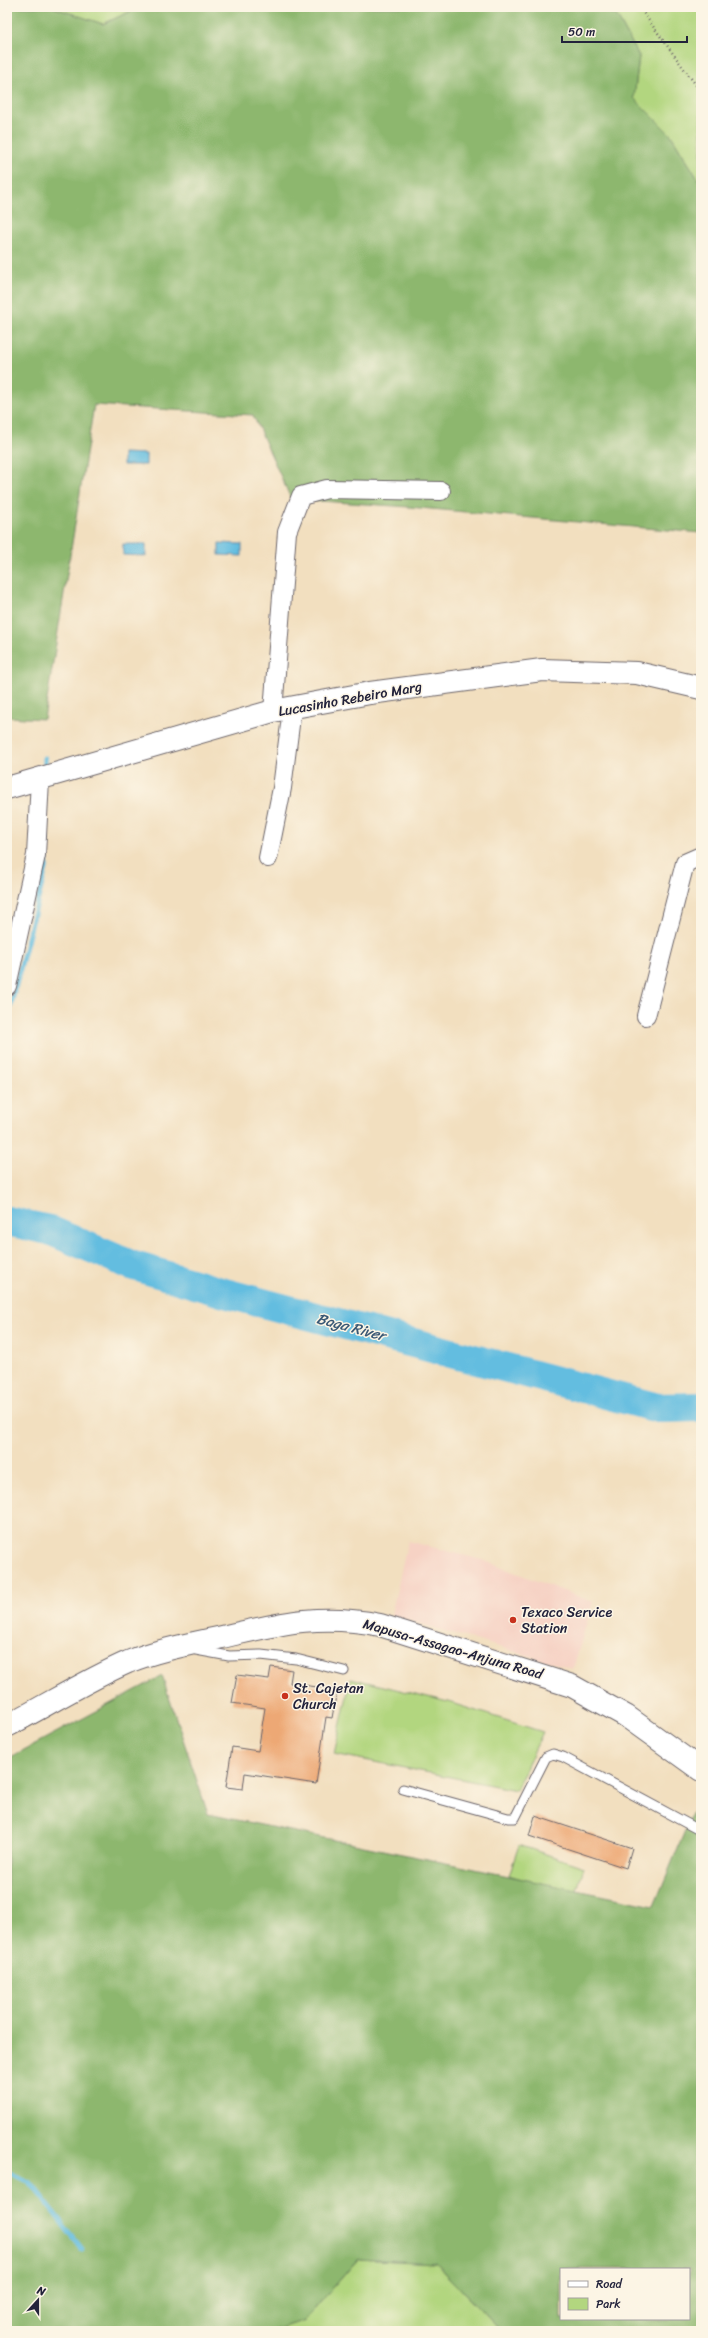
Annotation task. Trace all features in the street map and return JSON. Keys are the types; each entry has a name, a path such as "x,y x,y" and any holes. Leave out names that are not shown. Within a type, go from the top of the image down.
{"main road":[{"name":"Lucasinho Rebeiro Marg","path":"7,788 40,780 283,710 370,693 542,670 637,673 701,688"},
{"name":"Mapusa-Assagao-Anjuna Road","path":"7,1726 128,1662 178,1647 290,1622 322,1618 352,1619 380,1625 572,1686 626,1716 701,1770"}],"street":[{"path":"268,858 282,788 287,532 301,496 327,489 441,491"},
{"path":"7,986 36,855 40,780"},
{"path":"646,1016 685,863 701,856"}],"lane":[{"path":"178,1647 229,1656 262,1655 296,1658 344,1671"},
{"path":"403,1789 508,1818 515,1818 546,1757 553,1754 562,1756 701,1831"}],"path":[{"path":"639,7 701,92"}],"shaded area":[{"path":"408,1541 482,1560 593,1602 573,1669 391,1615"}],"green space":[{"path":"7,7 52,7 103,24 140,7 594,7 617,16 639,56 634,98 671,135 701,184 701,533 409,507 291,499 253,415 94,405 44,719 7,717"},
{"path":"52,7 140,7 103,24"},
{"path":"594,7 701,7 701,184 671,135 634,98 639,56 617,16"},
{"path":"162,1676 208,1814 654,1906 698,1799 701,1801 701,2331 501,2331 436,2263 358,2259 305,2320 272,2331 7,2331 7,1759"},
{"path":"351,1678 448,1702 543,1732 516,1790 334,1754"},
{"path":"519,1845 584,1867 575,1896 509,1875"},
{"path":"358,2259 436,2263 501,2331 272,2331 305,2320"}],"water":[{"path":"123,453 146,454 146,465 123,465"},
{"path":"219,543 242,544 242,556 219,555"},
{"path":"123,544 146,544 146,556 123,555"}],"building":[{"path":"271,1667 292,1670 290,1683 337,1690 332,1718 326,1717 316,1784 245,1773 243,1789 226,1787 232,1747 258,1751 265,1708 232,1703 237,1675 269,1679"},
{"path":"535,1816 632,1848 626,1868 529,1836"}],"waterway":[{"path":"45,758 45,771"},
{"path":"7,1020 46,868 46,837"},
{"name":"Baga River","path":"7,1221 49,1230 131,1265 221,1292 658,1408 701,1407"},
{"path":"7,2172 30,2182 82,2249"}],"place":[{"name":"Texaco Service Station","path":"513,1620"},
{"name":"St. Cajetan Church","path":"285,1696"}]}
